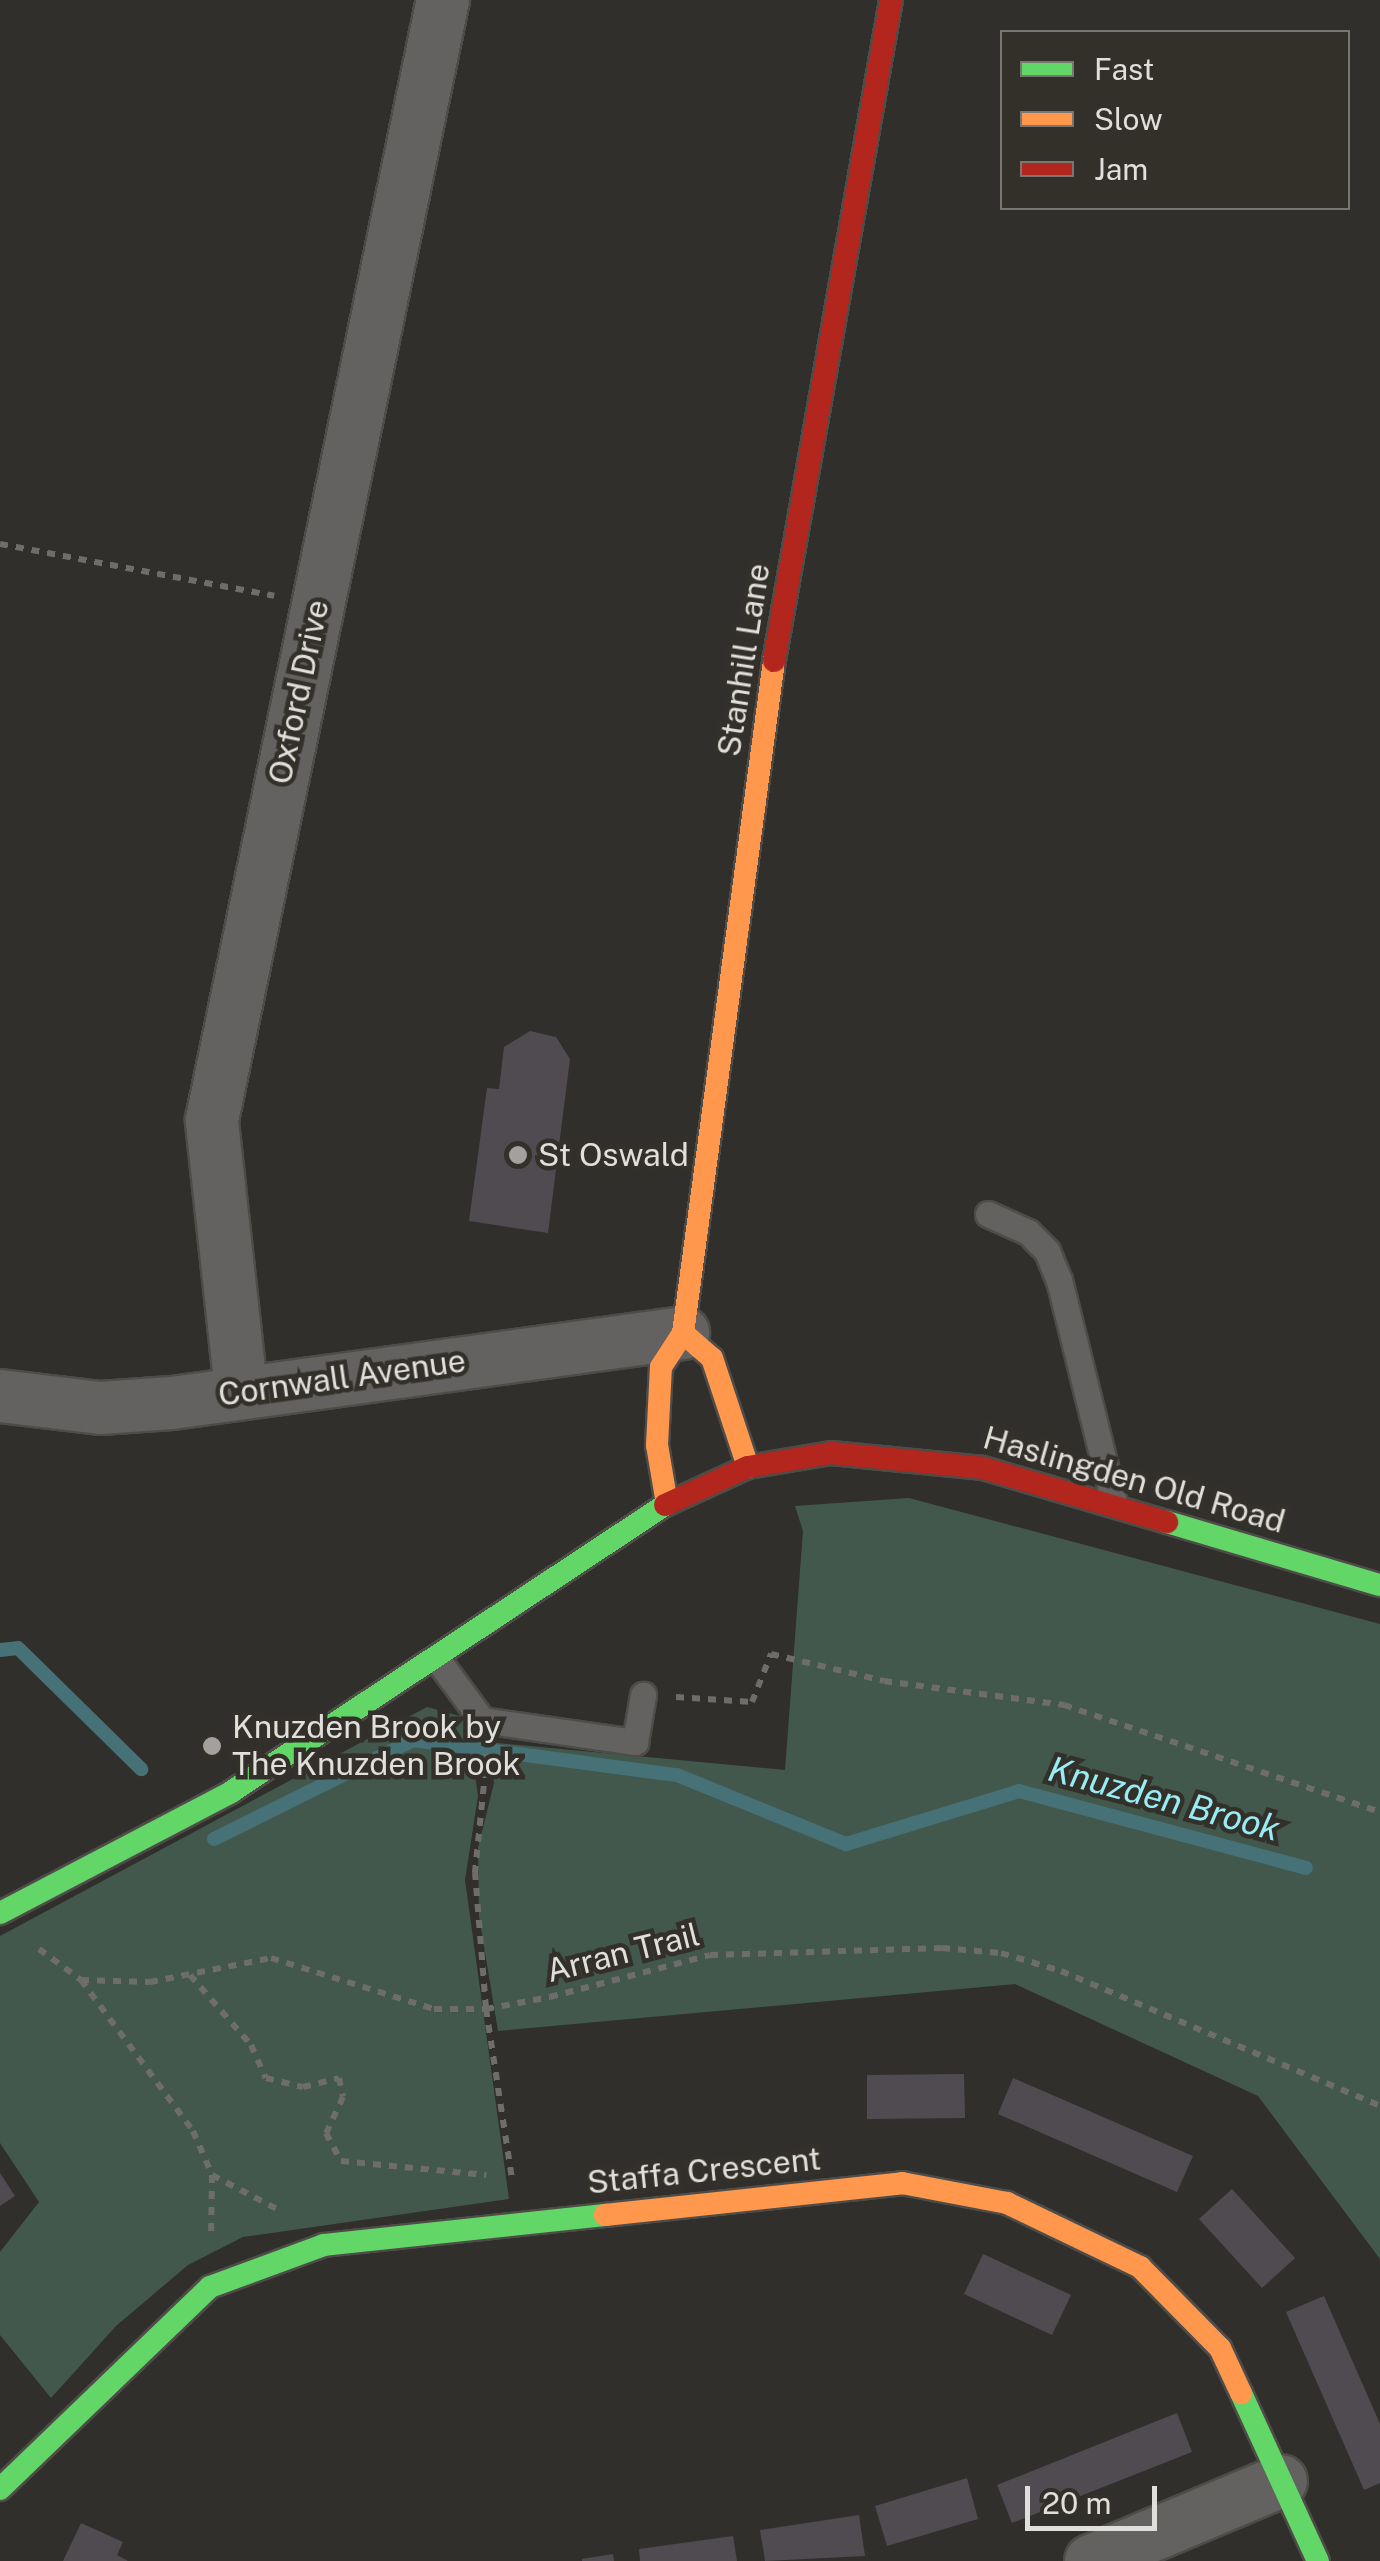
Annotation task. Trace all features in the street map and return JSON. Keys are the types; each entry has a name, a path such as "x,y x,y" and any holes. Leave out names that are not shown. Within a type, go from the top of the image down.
{"main road":[{"name":"Stanhill Lane","path":"666,1504 657,1401 661,1367 683,1333 773,665 891,0"},
{"path":"0,1913 231,1792 666,1504 748,1467 712,1358 683,1333"},
{"name":"Haslingden Old Road","path":"748,1467 812,1455 871,1454 983,1468 1114,1502 1380,1584"},
{"name":"Staffa Crescent","path":"0,2489 210,2288 324,2245 902,2182 1008,2203 1140,2267 1220,2348 1318,2561"}],"street":[{"name":"Oxford Drive","path":"241,1389 212,1120 443,0"},
{"name":"Cornwall Avenue","path":"0,1396 100,1408 683,1333"},
{"path":"1091,2561 1280,2481"}],"lane":[{"path":"988,1214 1028,1232 1059,1280 1114,1502"},
{"path":"437,1659 482,1720 635,1742 643,1695"}],"path":[{"path":"0,544 318,604"},
{"path":"643,1695 752,1702 770,1654 884,1681 1064,1705 1380,1812"},
{"path":"488,1742 488,1780 475,1872 486,2009 520,2224"},
{"path":"27,1940 81,1980 194,2131 212,2176 210,2288"},
{"name":"Arran Trail","path":"81,1980 150,1982 271,1958 434,2009 486,2009 710,1954 942,1948 1001,1953 1061,1971 1380,2106"},
{"path":"190,1975 251,2046 266,2078 302,2088 339,2078 344,2097 326,2133 341,2161 512,2176"}],"green space":[{"path":"909,1498 1380,1624 1380,2259 1258,2096 1015,1984 498,2031 479,1916 478,1848 494,1783 487,1742 785,1770 803,1531 795,1506"},
{"path":"427,1707 467,1718 478,1796 465,1880 509,2199 243,2237 188,2265 116,2326 51,2398 0,2335 0,2252 39,2202 0,2143 0,1936"}],"building":[{"name":"St Oswald","path":"530,1031 556,1037 570,1059 548,1233 469,1221 487,1088 499,1089 504,1047"},
{"path":"964,2074 965,2118 867,2119 867,2075"},
{"path":"1013,2078 1193,2156 1177,2192 998,2114"},
{"path":"0,2173 15,2196 0,2206"},
{"path":"1232,2189 1295,2258 1262,2288 1199,2219"},
{"path":"983,2254 1071,2295 1052,2335 964,2294"},
{"path":"1324,2296 1380,2424 1380,2483 1364,2490 1286,2312"},
{"path":"1177,2413 1192,2452 1012,2523 997,2485"},
{"path":"967,2478 978,2519 887,2546 875,2506"},
{"path":"859,2515 865,2556 765,2561 760,2530"},
{"path":"81,2523 123,2542 117,2555 128,2561 63,2561"},
{"path":"733,2536 737,2561 640,2561 639,2549"},
{"path":"613,2554 614,2561 582,2561 582,2559"}],"waterway":[{"name":"Knuzden Brook","path":"0,1650 18,1648 141,1769"},
{"name":"Knuzden Brook","path":"214,1839 413,1740 677,1775 846,1844 1019,1791 1306,1868"}],"traffic: fast":[{"path":"0,1913 231,1792 665,1505"},
{"path":"1167,1522 1380,1585"},
{"path":"0,2489 210,2287 324,2245 605,2215"},
{"path":"1241,2393 1318,2561"}],"traffic: slow":[{"path":"667,1504 657,1445 661,1367 683,1333 774,661"},
{"path":"683,1333 712,1358 748,1467"},
{"path":"605,2215 902,2183 1007,2203 1140,2267 1220,2348 1241,2393"}],"traffic: jam":[{"path":"774,661 891,0"},
{"path":"665,1505 748,1467 831,1453 983,1468 1167,1522"}],"place":[{"name":"St Oswald","path":"518,1155"},
{"name":"Knuzden Brook by The Knuzden Brook","path":"212,1746"}]}
